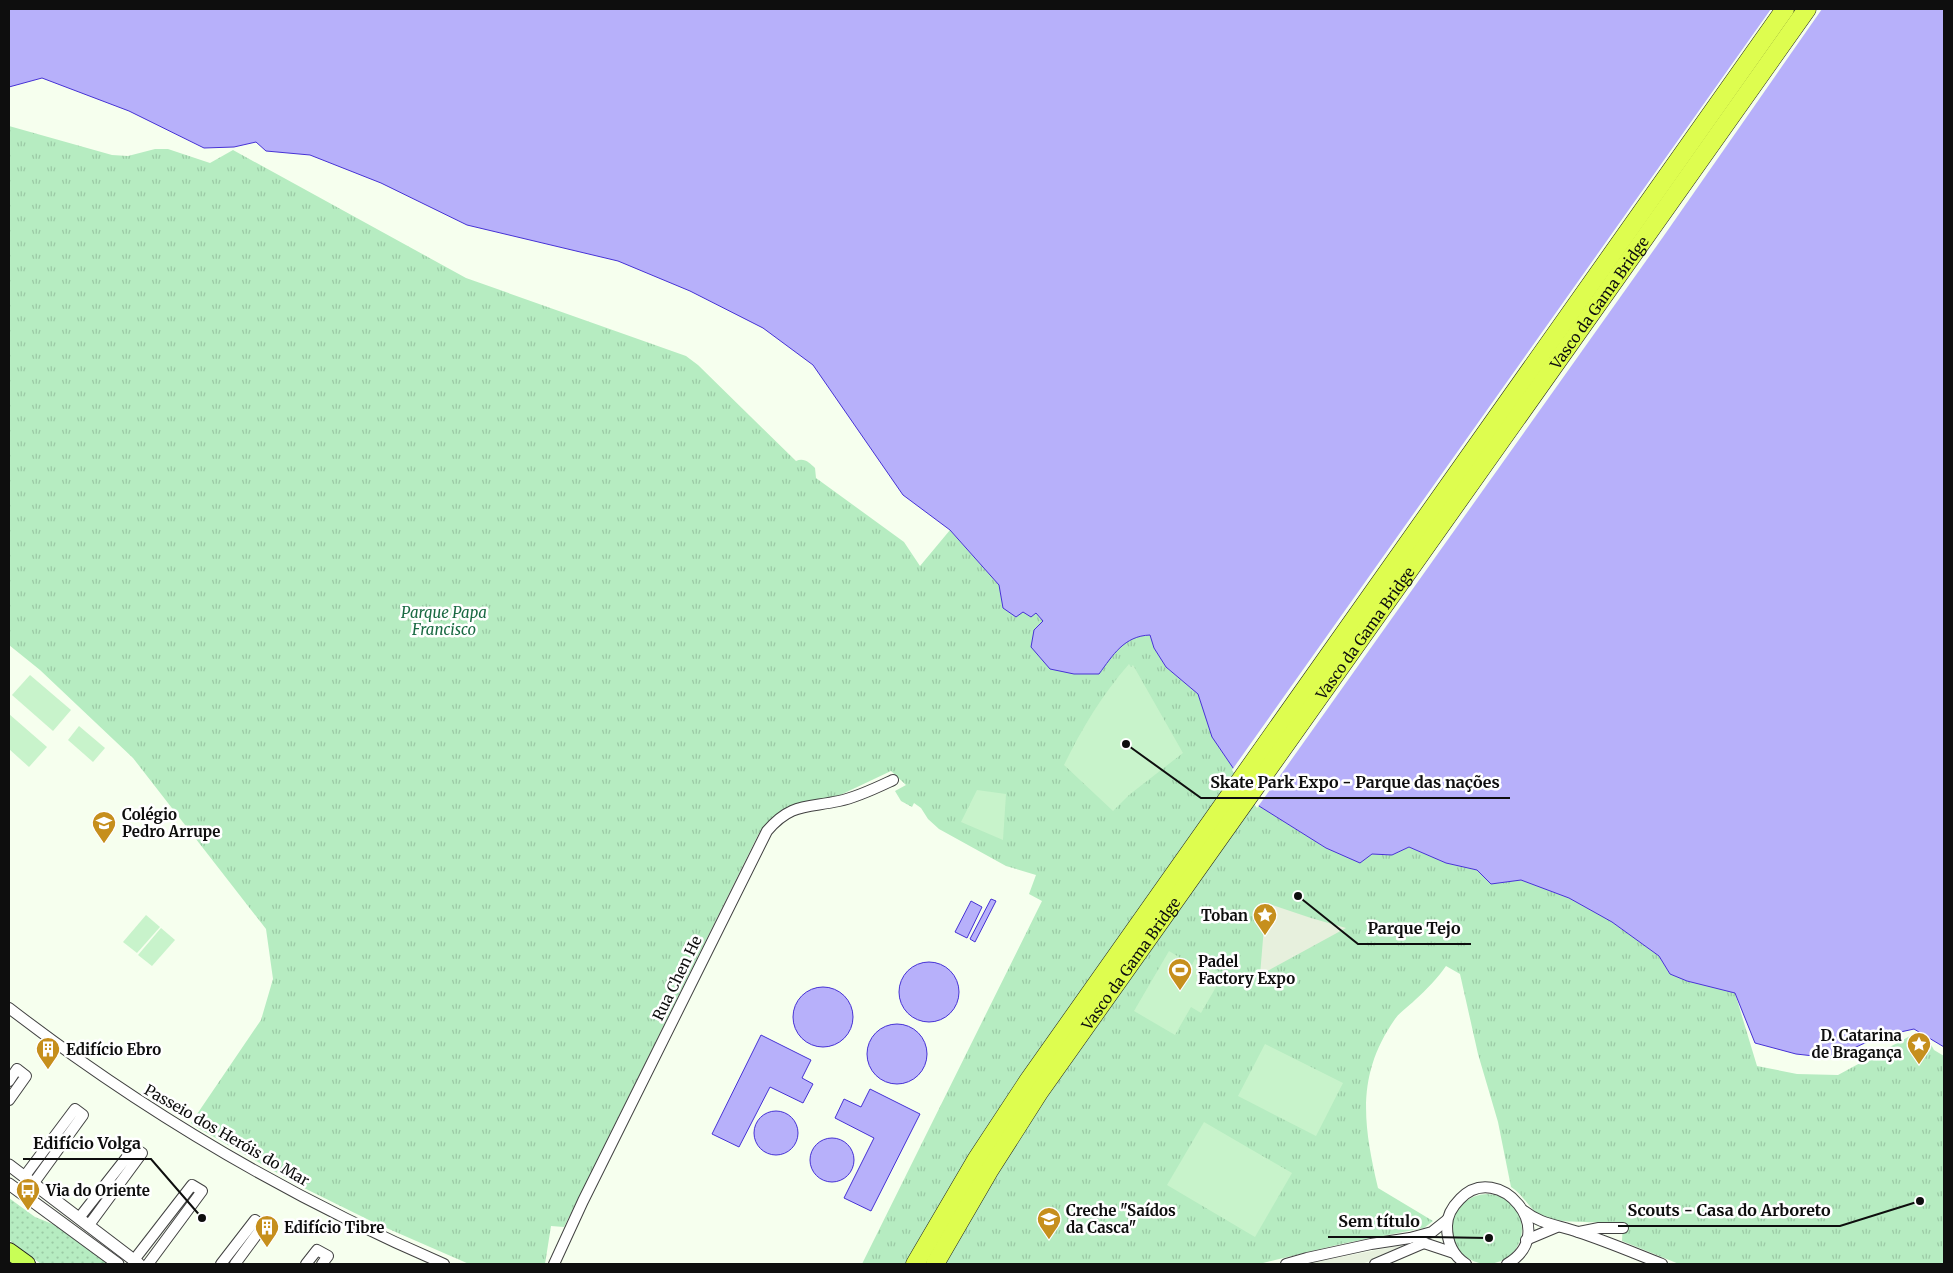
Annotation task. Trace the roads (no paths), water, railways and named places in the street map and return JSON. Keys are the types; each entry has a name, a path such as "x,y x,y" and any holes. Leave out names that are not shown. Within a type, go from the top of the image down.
{"highway":[{"name":"Vasco da Gama Bridge","path":"915,1264 976,1160 1028,1081 1785,9"},
{"name":"Vasco da Gama Bridge","path":"934,1264 1040,1091 1807,9"},
{"path":"9,1251 27,1264"},
{"path":"9,1257 16,1264"}],"street":[{"name":"Rua Chen He","path":"554,1264 583,1201 766,831 790,810 840,801 893,780"},
{"name":"Passeio dos Heróis do Mar","path":"9,1008 95,1071 229,1157 354,1224 444,1264"},
{"path":"9,1081 17,1070 26,1076 9,1100"},
{"path":"75,1109 84,1115 29,1180 75,1109"},
{"path":"134,1148 142,1153 84,1222 134,1148"},
{"path":"9,1165 136,1262 192,1184 202,1191 148,1264"},
{"path":"9,1184 118,1264"},
{"path":"1466,1264 1454,1253 1447,1238 1447,1220 1452,1206 1463,1195 1477,1189 1492,1188 1506,1193 1518,1202 1527,1220 1526,1240 1521,1252 1507,1264"},
{"path":"1523,1210 1533,1218 1578,1232 1662,1264"},
{"path":"221,1264 255,1220 263,1226 235,1264"},
{"path":"1286,1264 1432,1232 1447,1220"},
{"path":"1526,1240 1558,1227"},
{"path":"1578,1232 1599,1228 1623,1228"},
{"path":"1410,1238 1454,1253"},
{"path":"1376,1264 1424,1243"},
{"path":"306,1264 318,1250 328,1256 322,1264"}],"place":[{"name":"Skate Park Expo - Parque das nações","path":"1126,744"},
{"name":"Colégio Pedro Arrupe","path":"104,844"},
{"name":"Parque Tejo","path":"1298,896"},
{"name":"Toban","path":"1265,936"},
{"name":"Padel Factory Expo","path":"1180,991"},
{"name":"D. Catarina de Bragança","path":"1919,1065"},
{"name":"Edifício Ebro","path":"48,1070"},
{"name":"Scouts - Casa do Arboreto","path":"1920,1201"},
{"name":"Via do Oriente","path":"28,1211"},
{"name":"Edifício Volga","path":"202,1218"},
{"name":"Sem título","path":"1489,1238"},
{"name":"Creche \"Saídos da Casca\"","path":"1049,1240"},
{"name":"Edifício Tibre","path":"267,1248"}],"park label":[{"name":"Parque Papa Francisco","path":"444,620"}]}
